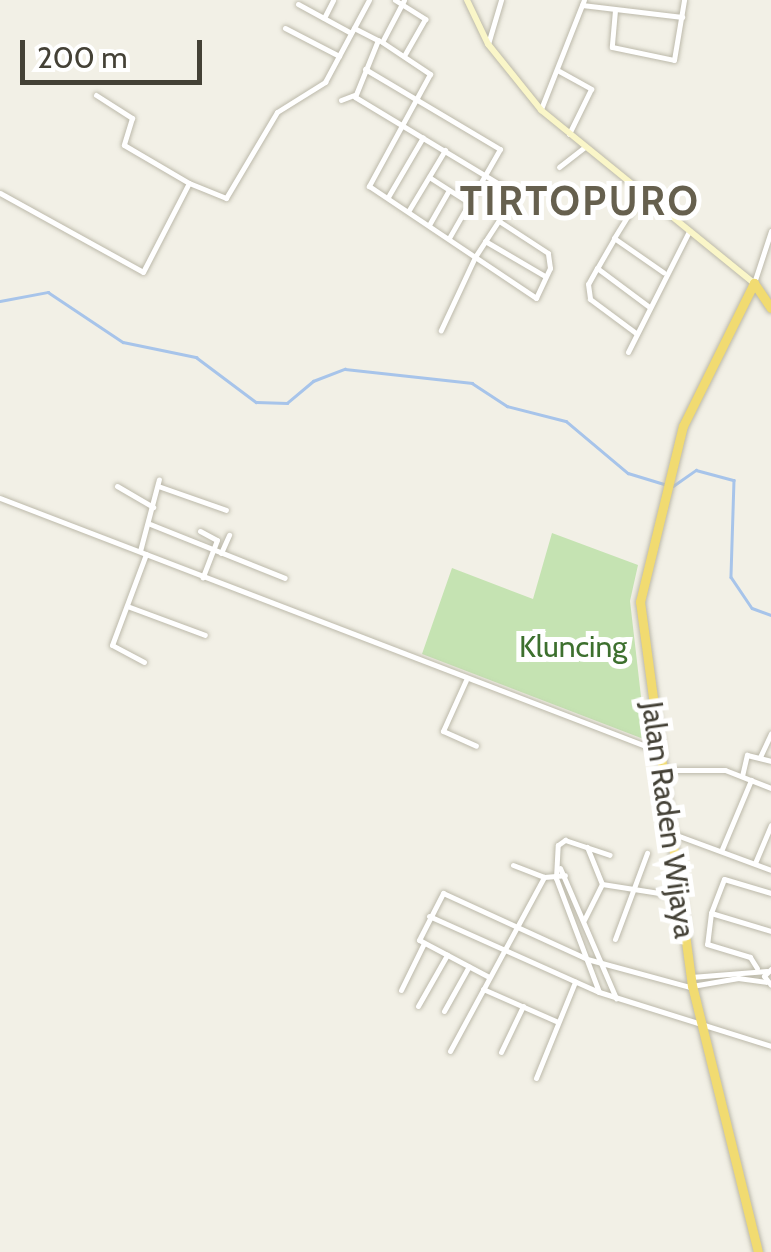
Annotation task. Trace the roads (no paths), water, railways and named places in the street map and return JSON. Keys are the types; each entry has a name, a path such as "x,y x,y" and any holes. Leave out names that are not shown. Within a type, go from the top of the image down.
{"highway":[{"path":"754,282 771,308"},
{"name":"Jalan Raden Wijaya","path":"754,282 683,426 665,481 640,602 656,750 692,984 758,1252"}],"street":[{"path":"324,18 334,0"},
{"path":"96,95 132,118 124,145 189,183 226,198 277,112 312,94 339,56 369,0"},
{"path":"467,0 488,44 540,110 754,282 771,231"},
{"path":"488,44 501,0"},
{"path":"682,17 620,5 614,10 609,45 674,60 682,17 684,0"},
{"path":"341,100 354,94 400,1 425,19 404,55"},
{"path":"540,110 583,2 614,10"},
{"path":"298,4 380,41 430,74 368,181 530,298 538,296 550,263 545,248 498,221"},
{"path":"285,28 339,56"},
{"path":"364,68 500,149 489,176 448,239"},
{"path":"559,70 591,90 569,134"},
{"path":"354,94 516,194 475,257 441,330"},
{"path":"388,197 423,137"},
{"path":"559,167 585,147"},
{"path":"408,210 444,150"},
{"path":"429,177 472,204"},
{"path":"0,194 141,273 189,183"},
{"path":"429,225 449,190"},
{"path":"636,333 590,300 588,284 642,193"},
{"path":"628,352 664,272 689,231"},
{"path":"614,238 664,272"},
{"path":"486,241 546,276"},
{"path":"598,268 648,306"},
{"path":"144,662 113,649 143,552 159,482 226,510"},
{"path":"117,486 153,507"},
{"path":"0,498 656,750"},
{"path":"150,524 285,578"},
{"path":"200,531 217,539 218,552"},
{"path":"204,577 229,535"},
{"path":"126,606 205,635"},
{"path":"466,680 443,731 476,746"},
{"path":"760,756 771,733"},
{"path":"742,776 747,755 771,760"},
{"path":"660,770 742,776 771,788"},
{"path":"722,850 751,780"},
{"path":"755,863 771,825"},
{"path":"668,832 771,870"},
{"path":"599,992 556,878 560,841 610,856"},
{"path":"584,920 602,884 587,848"},
{"path":"615,940 648,852"},
{"path":"558,865 616,998"},
{"path":"513,866 544,877 565,875"},
{"path":"450,1051 544,877"},
{"path":"758,968 750,956 707,944 712,912 724,880 771,893"},
{"path":"602,884 678,896"},
{"path":"489,977 419,937 445,892 587,960 600,959 692,984 728,975 758,968 769,970 768,983 728,975"},
{"path":"712,912 771,930"},
{"path":"428,916 599,992 700,1027 771,1046"},
{"path":"402,990 424,943"},
{"path":"418,1006 447,955"},
{"path":"444,1011 469,966"},
{"path":"536,1078 576,982"},
{"path":"483,989 559,1022"},
{"path":"501,1052 522,1006"}],"waterway":[{"path":"0,301 48,292 123,342 196,357 256,402 287,403 313,381 345,369 472,383 507,406 566,421 628,473 665,484"},
{"path":"673,486 696,470 734,480 731,577 752,608 771,615"}],"district":[{"name":"TIRTOPURO","path":"580,201"}],"park label":[{"name":"Kluncing","path":"573,647"}]}
